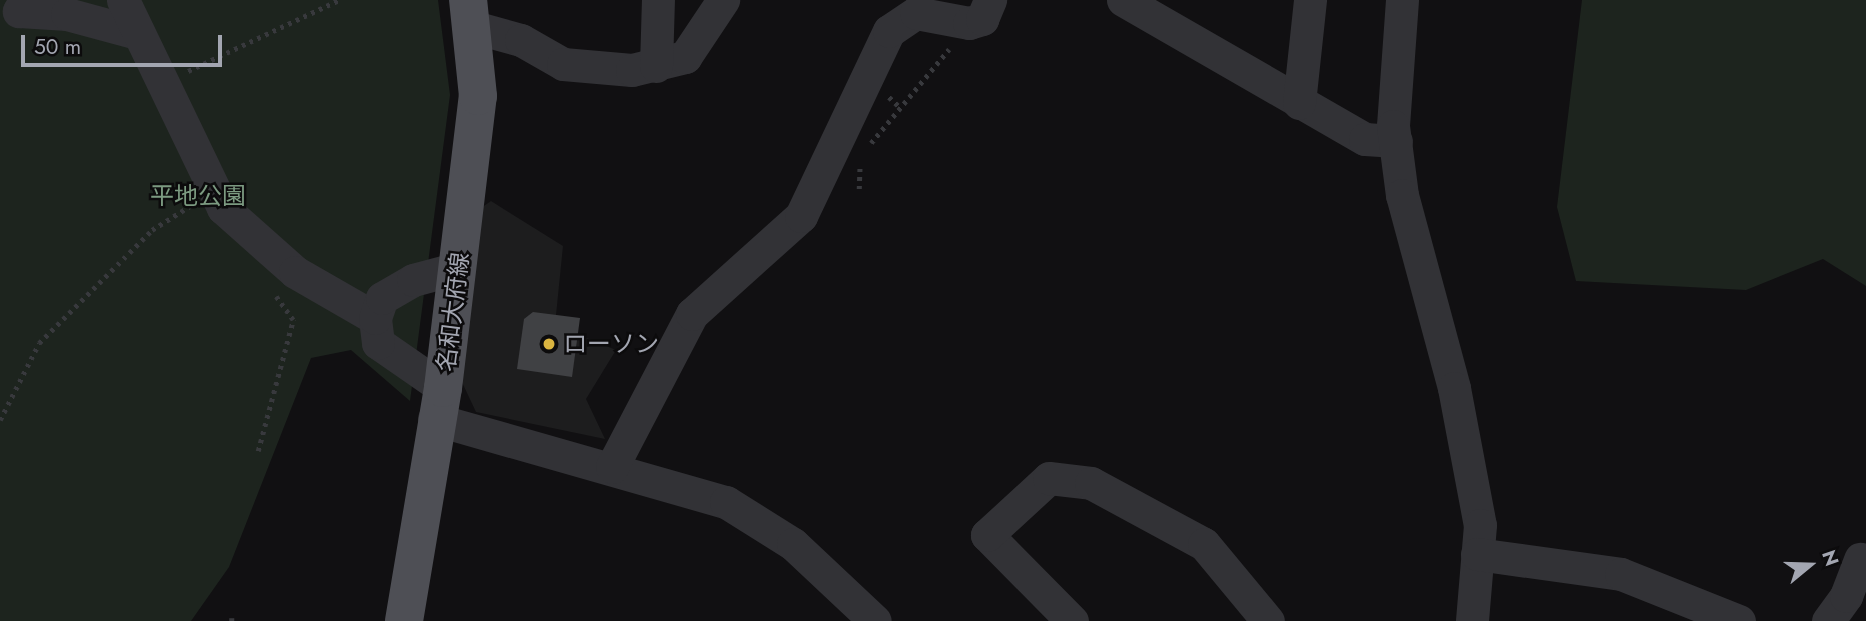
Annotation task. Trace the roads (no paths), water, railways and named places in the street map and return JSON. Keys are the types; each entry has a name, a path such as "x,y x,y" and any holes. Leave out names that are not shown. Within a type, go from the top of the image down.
{"main road":[{"name":"名和大府線","path":"404,621 439,404 478,96 469,13"}],"street":[{"path":"123,0 136,33 223,208 295,272 375,318"},
{"path":"656,66 658,0"},
{"path":"469,13 563,64 656,66 685,57 723,0"},
{"path":"612,467 692,314 801,216 889,31 916,13 969,23 982,19 990,0"},
{"path":"1123,0 1365,139 1396,141"},
{"path":"1300,103 1310,0"},
{"path":"1402,0 1396,141 1402,195 1454,388 1480,525 1472,621"},
{"path":"15,13 67,14 136,33"},
{"path":"458,268 413,280 382,298 375,318 378,343 439,404 752,515 793,544 875,621"},
{"path":"1067,620 987,536 1049,478 1091,483 1204,544 1268,621"},
{"path":"1477,554 1621,574 1739,621"},
{"path":"1828,621 1860,559"}],"place":[{"name":"ローソン","path":"549,344"}],"park label":[{"name":"平地公園","path":"198,196"}]}
